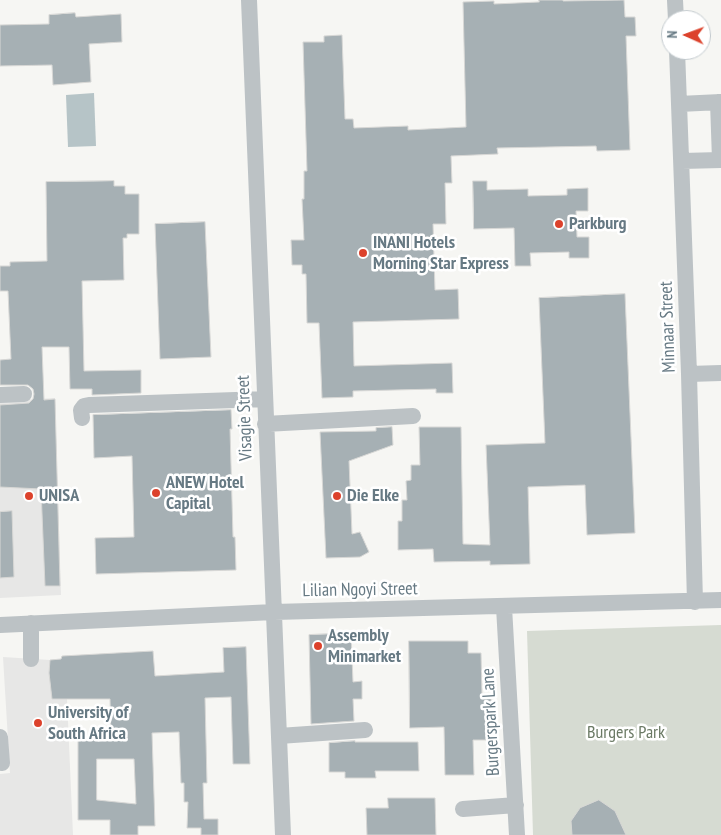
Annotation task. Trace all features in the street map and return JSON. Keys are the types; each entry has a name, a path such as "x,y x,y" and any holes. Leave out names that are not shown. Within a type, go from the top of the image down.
{"street":[{"name":"Visagie Street","path":"249,0 283,835"},
{"name":"Minnaar Street","path":"677,60 690,374 695,602"},
{"path":"679,104 720,102 721,160 682,161"},
{"path":"690,374 721,373"},
{"path":"0,395 24,394"},
{"path":"82,418 81,410 84,406 89,405 265,399"},
{"path":"266,424 413,416"},
{"name":"Lilian Ngoyi Street","path":"0,625 274,612 721,600"},
{"name":"Burgerspark Lane","path":"504,607 516,805 516,835"},
{"path":"31,623 31,658"},
{"path":"279,736 365,730"},
{"path":"0,737 2,763"},
{"path":"463,809 516,805"}],"shaded area":[{"path":"94,93 96,146 68,147 66,95"},
{"name":"UNISA","path":"55,398 61,595 0,598 0,401"},
{"name":"University of South Africa","path":"3,657 50,660 49,673 52,699 67,699 73,835 0,835 0,774 10,773"}],"green space":[{"name":"Burgers Park","path":"721,625 721,835 533,835 527,631"}],"building":[{"path":"539,0 624,0 625,17 635,17 636,36 626,36 630,150 597,151 596,146 497,148 498,154 451,156 452,183 445,183 446,224 433,224 435,290 458,289 459,319 353,322 354,366 452,363 453,393 436,393 436,389 353,391 353,397 322,398 319,323 307,323 306,274 302,274 302,265 292,265 291,240 304,240 302,199 304,199 304,171 307,171 303,42 324,42 324,36 342,35 345,119 353,119 354,128 408,126 408,130 466,127 463,2 494,1 494,4 539,2"},
{"path":"75,13 76,17 121,14 122,42 89,44 91,82 53,85 52,65 0,66 0,25 49,24 49,15"},
{"path":"114,181 114,186 125,186 125,194 139,194 139,234 127,234 127,238 123,238 124,280 82,281 84,371 141,370 141,393 92,395 92,389 70,389 69,347 42,347 44,400 55,399 60,586 45,586 41,489 0,487 0,405 29,403 33,399 34,394 33,389 28,385 0,385 0,360 11,359 8,291 0,291 0,266 10,266 10,262 47,261 46,182"},
{"path":"473,181 487,181 487,190 528,189 528,196 567,195 567,189 588,188 588,211 576,211 577,237 589,237 589,258 569,258 569,252 530,253 531,266 515,266 514,228 474,229"},
{"path":"205,222 211,357 160,359 155,224"},
{"path":"625,294 635,533 587,535 585,485 528,487 530,564 490,565 490,561 434,562 433,549 398,550 398,521 402,521 402,500 407,500 406,481 411,480 411,465 420,465 419,427 461,427 463,544 490,545 486,445 545,443 539,298"},
{"name":"ANEW Hotel Capital","path":"231,410 233,537 235,537 236,570 96,574 95,538 134,537 132,456 94,458 93,415"},
{"name":"Die Elke","path":"392,427 393,445 349,461 352,534 360,532 369,552 360,557 326,558 320,432 376,431 376,428"},
{"name":"UNISA","path":"12,511 14,577 0,578 0,512"},
{"path":"351,633 353,682 362,681 362,699 353,699 354,721 311,724 309,635"},
{"path":"409,641 468,641 468,653 481,653 482,694 491,694 491,740 473,740 474,775 445,775 444,727 410,728"},
{"path":"246,647 250,764 233,764 231,697 205,698 207,783 203,783 204,819 218,819 218,835 201,835 201,828 187,828 188,802 184,802 184,783 181,783 179,732 152,733 155,826 138,826 138,835 110,835 110,820 78,820 78,740 111,740 110,699 52,699 49,673 50,660 61,659 62,656 153,651 155,676 224,672 223,648","holes":["97,759 134,759 136,804 97,800"]},
{"path":"355,741 418,742 419,771 375,771 376,778 345,778 345,772 329,772 329,743"},
{"path":"388,798 435,798 436,835 367,835 366,808 388,808"},
{"path":"599,800 615,811 626,835 572,835 571,821 580,808"}],"place":[{"name":"Parkburg","path":"559,224"},
{"name":"INANI Hotels Morning Star Express","path":"363,253"},
{"name":"ANEW Hotel Capital","path":"156,493"},
{"name":"UNISA","path":"29,496"},
{"name":"Die Elke","path":"337,496"},
{"name":"Assembly Minimarket","path":"318,646"},
{"name":"University of South Africa","path":"38,723"}]}
